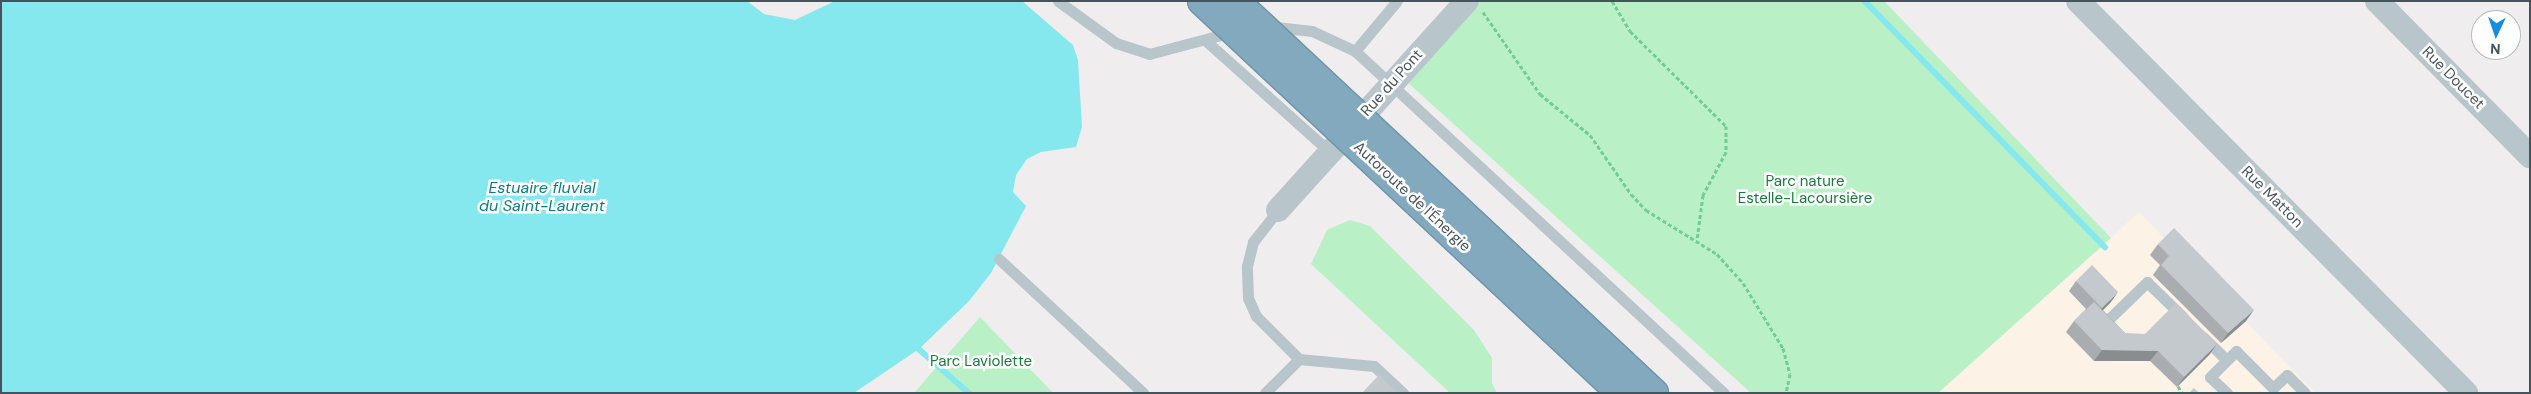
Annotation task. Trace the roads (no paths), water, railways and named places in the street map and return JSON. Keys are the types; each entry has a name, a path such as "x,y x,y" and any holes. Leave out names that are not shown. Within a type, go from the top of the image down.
{"highway":[{"name":"Autoroute de l'Énergie","path":"1202,1 1621,393"},
{"name":"Autoroute de l'Énergie","path":"1235,1 1654,393"}],"street":[{"name":"Rue Doucet","path":"2377,1 2530,156"},
{"name":"Rue du Pont","path":"1278,210 1392,84 1472,2"},
{"name":"Rue Matton","path":"2081,2 2466,393"}],"lane":[{"path":"1058,1 1098,32 1133,51 1164,54 1205,40 1277,25 1327,36 1354,51 1392,84 1724,393"},
{"path":"1354,51 1397,1"},
{"path":"1205,40 1330,152"},
{"path":"1278,210 1253,242 1247,266 1248,298 1256,316 1299,358 1374,366 1403,393"},
{"path":"999,259 1143,393"},
{"path":"2110,318 2147,282 2227,360"},
{"path":"2227,393 2210,377 2236,351 2273,388 2287,375 2305,393"},
{"path":"1265,393 1299,358"}],"water":[{"name":"Estuaire fluvial du Saint-Laurent","path":"1,1 747,1 764,14 795,20 835,1 1022,1 1073,45 1078,60 1082,127 1076,147 1041,152 1027,159 1016,175 1013,192 1026,206 991,273 969,301 919,349 854,393 1,393"}],"waterway":[{"path":"1865,1 2105,247"},
{"path":"919,349 969,393"}],"park label":[{"name":"Parc nature Estelle-Lacoursière","path":"1805,190"},
{"name":"Parc Laviolette","path":"981,362"}]}
